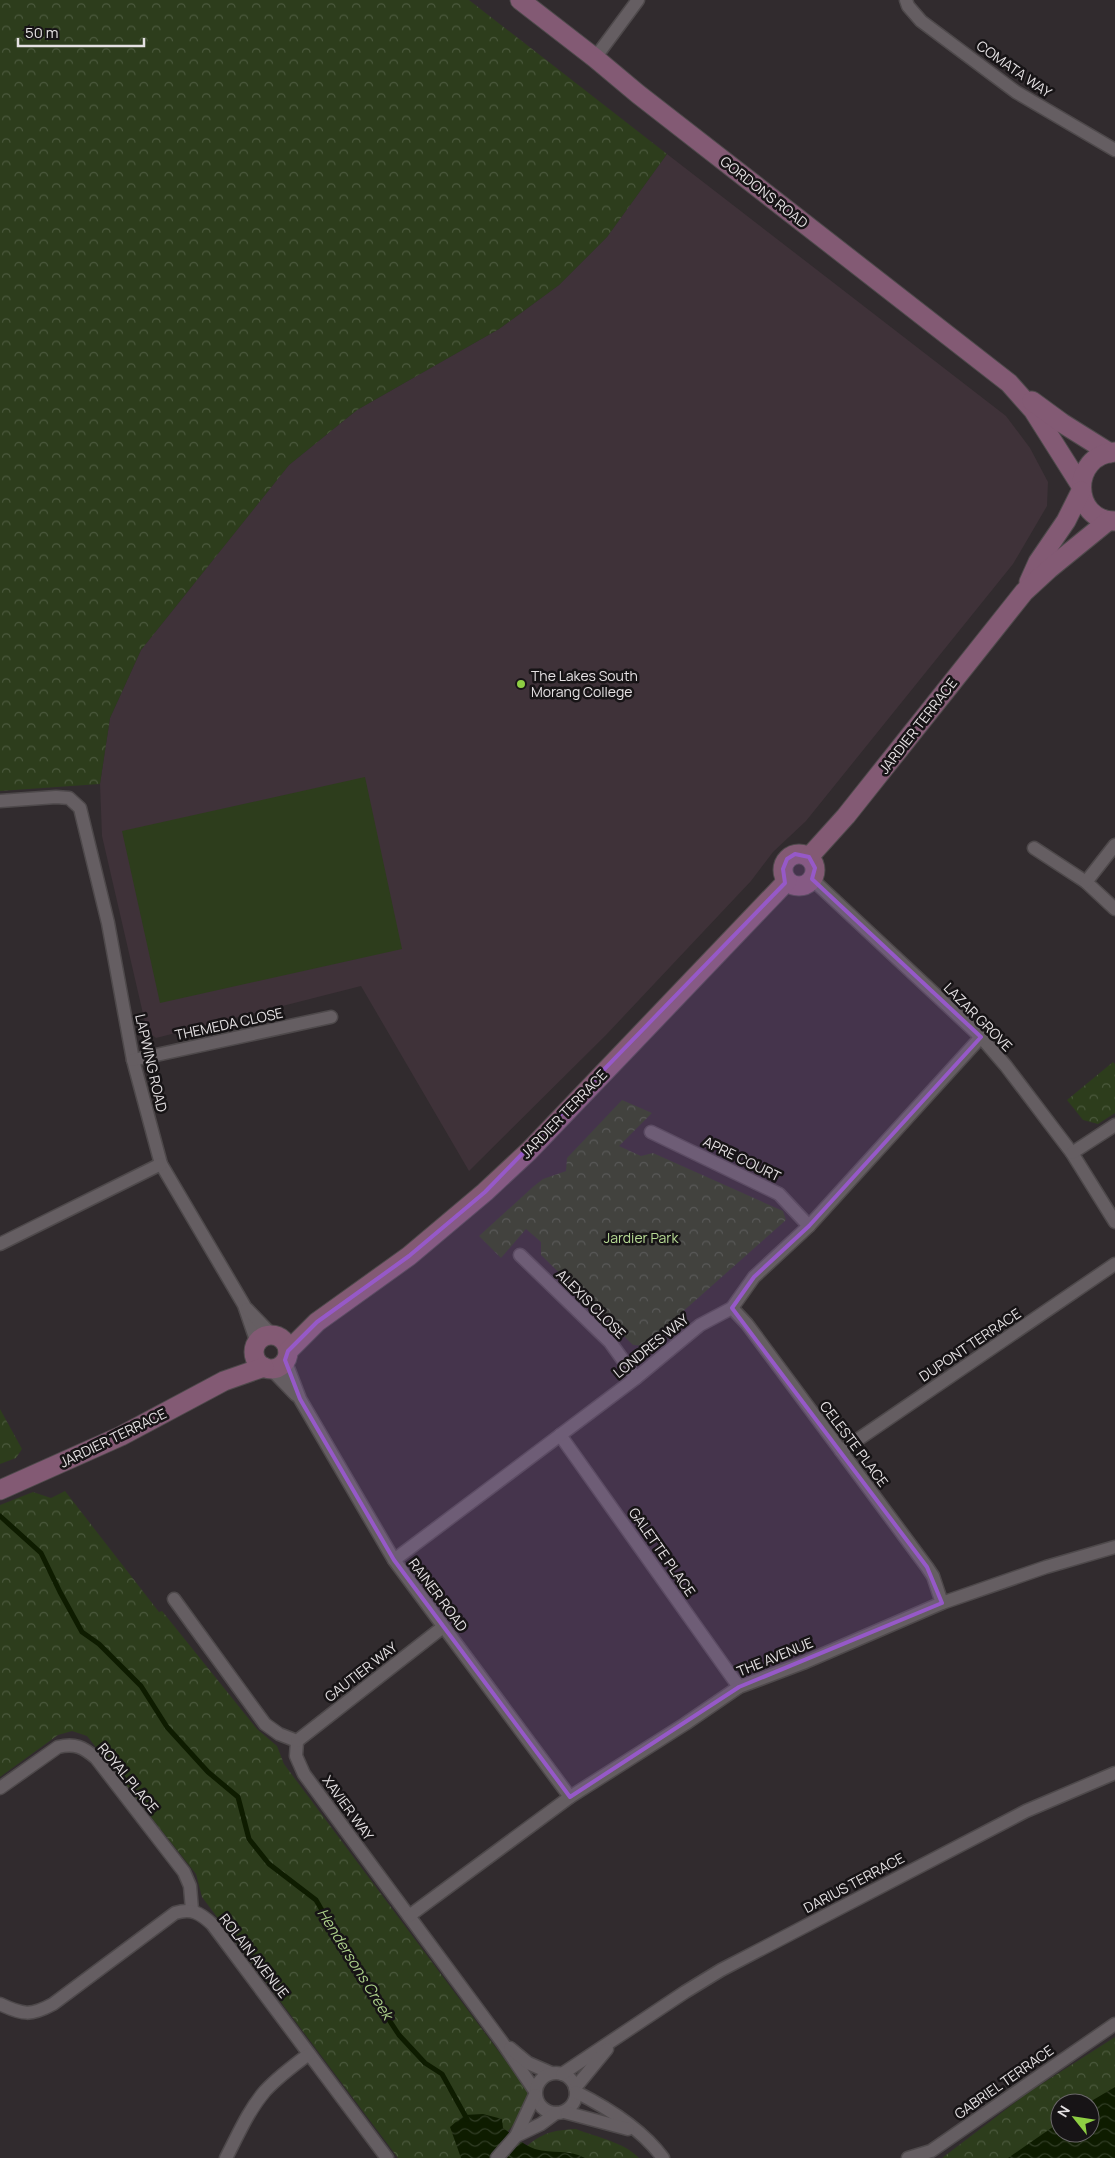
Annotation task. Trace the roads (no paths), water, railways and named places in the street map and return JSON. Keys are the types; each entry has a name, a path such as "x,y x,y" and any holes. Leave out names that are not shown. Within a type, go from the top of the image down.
{"street":[{"name":"GORDONS ROAD","path":"520,0 1009,383 1062,423 1113,452"},
{"path":"595,58 638,0"},
{"name":"COMATA WAY","path":"906,0 908,6 921,21 1016,92 1115,150"},
{"name":"GORDONS ROAD","path":"1009,383 1033,410 1081,488 1084,501 1090,510 1098,517 1113,522"},
{"name":"JARDIER TERRACE","path":"1024,592 1038,562 1066,521 1081,488 1083,474 1099,456 1113,452"},
{"name":"JARDIER TERRACE","path":"809,857 846,816 1024,592 1048,569 1113,522"},
{"name":"LAPWING ROAD","path":"0,800 69,798 80,808 108,923 133,1060 161,1164 271,1352"},
{"path":"1086,882 1115,845"},
{"path":"1034,848 1086,882 1115,909"},
{"path":"795,854 809,857 815,868 812,880 802,886 793,885 787,881 783,869 787,859 795,854"},
{"name":"LAZAR GROVE","path":"812,880 981,1037 1006,1066 1072,1154 1115,1222"},
{"name":"JARDIER TERRACE","path":"8,1487 121,1436 224,1382 317,1322 409,1256 516,1162 748,924 787,881"},
{"name":"THEMEDA CLOSE","path":"133,1060 331,1017"},
{"name":"LONDRES WAY","path":"394,1560 636,1378 700,1325 732,1308 754,1277 809,1226 981,1037"},
{"path":"1072,1154 1115,1125"},
{"name":"APRE COURT","path":"651,1132 779,1194 809,1226"},
{"path":"0,1244 161,1164"},
{"name":"ALEXIS CLOSE","path":"520,1255 610,1342 636,1378"},
{"name":"DUPONT TERRACE","path":"841,1451 1115,1264"},
{"name":"LAPWING ROAD","path":"244,1305 271,1352"},
{"name":"CELESTE PLACE","path":"732,1308 746,1324 933,1576 942,1603"},
{"name":"RAINER ROAD","path":"271,1352 300,1398 394,1560 570,1797"},
{"name":"GALETTE PLACE","path":"560,1435 739,1687"},
{"name":"THE AVENUE","path":"409,1916 570,1797 685,1724 739,1687 803,1663 942,1603 1046,1567 1115,1547"},
{"path":"174,1599 265,1724 279,1734 297,1740"},
{"name":"GAUTIER WAY","path":"297,1740 443,1627"},
{"name":"XAVIER WAY","path":"297,1740 296,1756 304,1774 502,2042 535,2093"},
{"name":"ROYAL PLACE","path":"0,1788 58,1747 69,1744 82,1747 96,1758 184,1872 190,1886 192,1910"},
{"name":"DARIUS TERRACE","path":"556,2074 616,2038 721,1970 1026,1811 1115,1773"},
{"path":"0,2004 23,2013 31,2014 41,2011 53,2004 163,1920 175,1913 192,1910"},
{"name":"ROLAIN AVENUE","path":"192,1910 199,1913 212,1924 387,2158"},
{"name":"GABRIEL TERRACE","path":"908,2158 931,2151 1115,2024"},
{"name":"DARIUS TERRACE","path":"576,2090 616,2038"},
{"name":"XAVIER WAY","path":"502,2042 528,2063 556,2074"},
{"path":"226,2158 261,2096 275,2081 309,2054"},
{"path":"497,2158 516,2136 540,2080 556,2074 570,2079 576,2090 640,2133 663,2158"},
{"path":"516,2136 541,2124 573,2104 576,2090"},
{"path":"535,2093 540,2106 550,2113 560,2112 607,2122 640,2133"}],"water":[{"path":"1115,2087 1115,2158 1008,2158 1050,2129 1050,2143 1100,2143 1100,2096"},
{"path":"483,2114 502,2119 503,2128 535,2149 579,2155 585,2158 461,2158 450,2127 464,2115"}],"waterway":[{"name":"Hendersons Creek","path":"0,1516 41,1553 82,1632 99,1644 141,1686 167,1727 208,1772 238,1797 249,1839 269,1864 316,1900 363,1980 399,2035 425,2063 442,2074 467,2119"}],"place":[{"name":"The Lakes South Morang College","path":"521,684"}],"park label":[{"name":"Jardier Park","path":"641,1238"}]}
